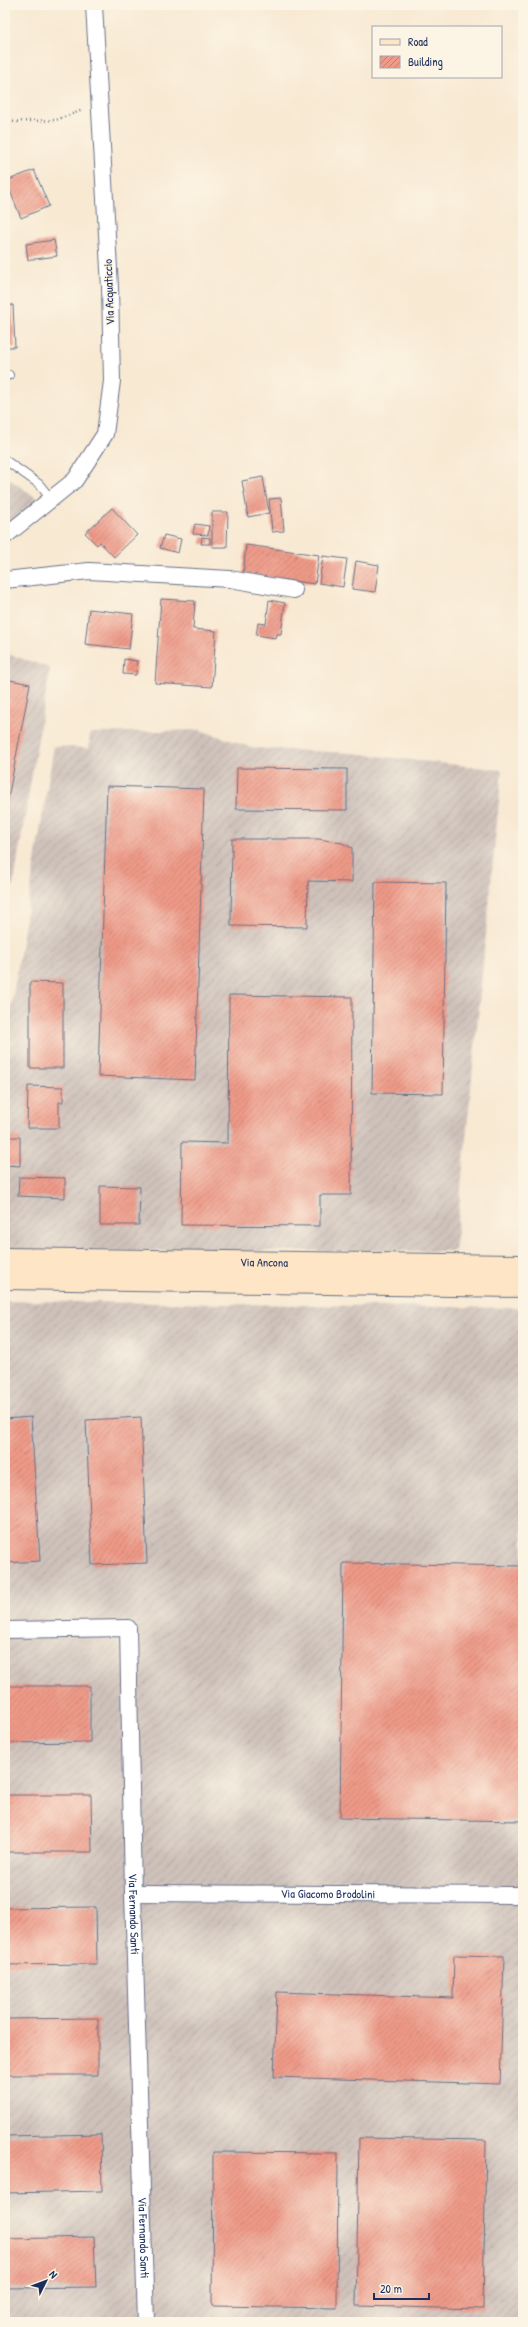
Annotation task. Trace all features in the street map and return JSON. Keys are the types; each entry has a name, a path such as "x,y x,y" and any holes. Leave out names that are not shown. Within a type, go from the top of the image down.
{"main road":[{"name":"Via Ancona","path":"5,1259 104,1262 523,1266"},
{"name":"Via Ancona","path":"5,1278 523,1286"}],"street":[{"name":"Via Acquaticcio","path":"5,536 75,480 105,434 112,381 110,287 94,5"},
{"path":"5,580 89,571 230,579 294,590"},
{"name":"Via Fernando Santi","path":"5,1630 128,1628 133,1893 146,2322"},
{"name":"Via Giacomo Brodolini","path":"133,1893 523,1895"}],"lane":[{"path":"5,460 39,484 51,499"}],"path":[{"path":"5,122 56,120 80,112 99,93"}],"shaded area":[{"path":"5,476 41,501 5,529"},
{"path":"5,653 50,668 13,887 5,885"},
{"path":"200,730 253,748 351,753 502,770 455,1251 5,1251 5,1044 54,746 89,748 90,733"},
{"path":"5,1301 523,1308 523,2322 5,2322"}],"building":[{"path":"34,170 49,206 21,218 6,181"},
{"path":"54,240 57,256 28,260 26,244"},
{"path":"13,305 15,347 5,347 5,306"},
{"path":"263,477 269,513 248,517 242,481"},
{"path":"281,498 284,531 272,532 269,499"},
{"path":"112,508 137,535 114,557 100,542 97,545 85,533"},
{"path":"212,512 228,512 227,547 212,547"},
{"path":"195,524 209,526 208,535 193,534"},
{"path":"164,535 181,539 178,553 160,548"},
{"path":"202,537 210,538 210,544 201,544"},
{"path":"246,545 319,555 315,584 243,574"},
{"path":"323,556 347,559 343,587 319,583"},
{"path":"356,561 379,565 375,592 352,589"},
{"path":"161,599 195,601 193,629 216,631 212,687 155,683"},
{"path":"269,600 285,603 281,634 277,634 276,638 256,635 258,623 266,624"},
{"path":"89,609 133,614 129,649 85,644"},
{"path":"124,659 137,661 136,675 123,674"},
{"path":"5,679 30,684 6,809 5,809"},
{"path":"237,768 347,769 347,810 236,809"},
{"path":"107,786 204,789 195,1080 98,1076"},
{"path":"232,839 319,839 342,843 352,848 352,882 308,881 307,927 231,926"},
{"path":"375,882 446,883 443,1094 372,1093"},
{"path":"30,982 63,983 63,1068 30,1068"},
{"path":"229,995 352,997 351,1195 320,1195 320,1226 181,1225 182,1142 228,1143"},
{"path":"28,1086 63,1087 63,1102 59,1102 59,1128 27,1128"},
{"path":"5,1137 20,1137 20,1166 5,1165"},
{"path":"19,1177 65,1178 65,1198 18,1196"},
{"path":"100,1186 140,1187 139,1225 100,1225"},
{"path":"31,1417 40,1561 5,1563 5,1419"},
{"path":"141,1417 147,1563 92,1565 86,1420"},
{"path":"343,1563 523,1566 523,1821 340,1818"},
{"path":"5,1686 90,1686 90,1742 5,1743"},
{"path":"5,1795 91,1795 92,1852 5,1852"},
{"path":"96,1907 97,1964 5,1965 5,1908"},
{"path":"454,1955 504,1956 500,2084 274,2077 277,1992 453,1998"},
{"path":"98,2018 98,2075 5,2075 5,2019"},
{"path":"101,2134 102,2191 5,2193 5,2136"},
{"path":"359,2138 486,2140 483,2309 356,2306"},
{"path":"213,2152 338,2153 337,2308 212,2306"},
{"path":"94,2237 96,2287 5,2288 5,2239"}]}
